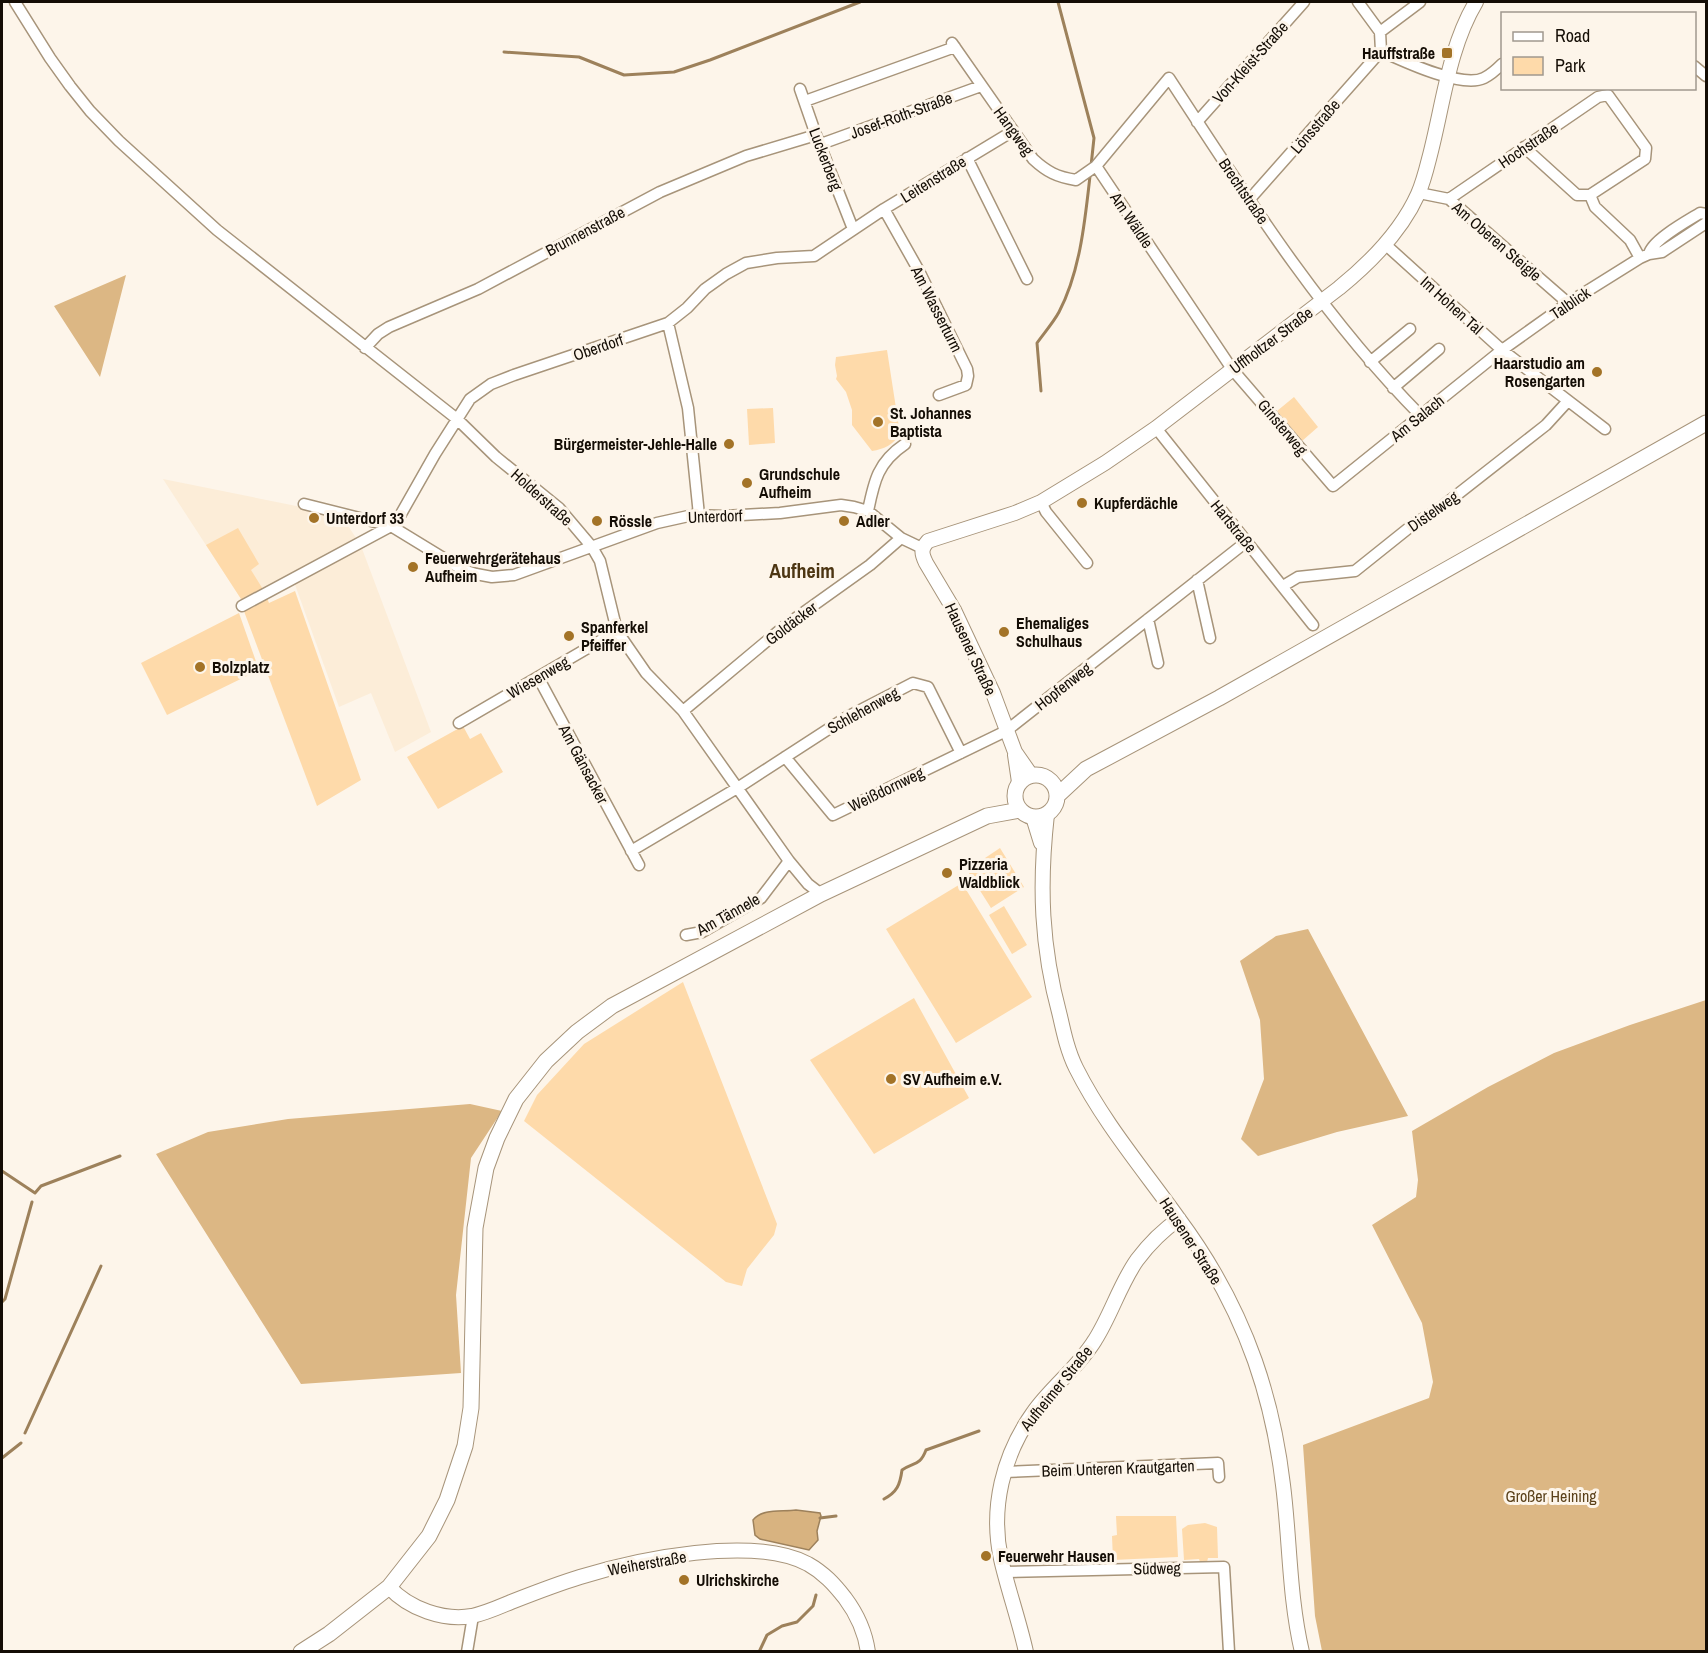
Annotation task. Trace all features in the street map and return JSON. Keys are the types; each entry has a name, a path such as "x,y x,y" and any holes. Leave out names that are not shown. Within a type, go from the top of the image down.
{"main road":[{"path":"1057,796 1086,769 1219,698 1707,423"},
{"path":"1047,778 1086,769"},
{"path":"301,1652 329,1634 389,1587 429,1536 447,1500 465,1446 471,1408 475,1228 486,1168 497,1138 516,1099 554,1054 576,1032 612,1006 820,894 1027,799 1054,807 1057,796 1055,786 1047,778 1038,774 1027,799"}],"street":[{"name":"Holderstraße","path":"15,2 70,86 118,141 217,230 329,321 457,419 496,457 559,508 592,547 600,561 617,631 646,673 683,711 739,787 789,861 808,884 820,894"},
{"name":"Von-Kleist-Straße","path":"1197,122 1304,2"},
{"path":"1358,2 1380,32 1381,51 1418,68 1466,81 1483,79 1501,66"},
{"path":"1380,32 1420,2"},
{"name":"Uffholtzer Straße","path":"922,548 928,540 1015,513 1041,502 1105,463 1156,428 1321,302 1355,275 1386,245 1406,218 1419,193 1459,39 1476,2"},
{"name":"Hangweg","path":"805,101 953,45 1033,159 1044,169 1057,177 1076,180 1096,166"},
{"name":"Lönsstraße","path":"1249,200 1381,51"},
{"name":"Brechtstraße","path":"1096,166 1169,78 1249,200 1321,302 1370,362 1421,416"},
{"name":"Josef-Roth-Straße","path":"818,140 876,126 981,86"},
{"name":"Luckerberg","path":"801,89 818,140 853,229"},
{"name":"Hochstraße","path":"1449,199 1598,97 1608,95 1646,148 1645,159 1590,195"},
{"name":"Leitenstraße","path":"853,229 1013,131"},
{"name":"Brunnenstraße","path":"365,348 378,334 389,327 478,289 660,192 746,156 818,140"},
{"path":"1524,147 1577,195 1590,195 1595,207 1644,256"},
{"path":"967,158 1027,279"},
{"name":"Am Wäldle","path":"1096,166 1232,369"},
{"name":"Am Oberen Steigle","path":"1419,193 1449,199 1568,303"},
{"name":"Am Wasserturm","path":"884,209 918,269 967,369 966,385 939,395"},
{"name":"Talblick","path":"1502,350 1568,303 1644,256 1653,245 1676,228 1700,213 1707,214"},
{"name":"Talblick","path":"1644,256 1662,252 1707,223"},
{"name":"Oberdorf","path":"391,526 397,521 470,399 479,391 493,383 668,323 687,308 705,289 746,263 814,256 853,229"},
{"name":"Im Hohen Tal","path":"1386,245 1502,350 1605,429"},
{"path":"668,323 688,408 699,515"},
{"path":"1370,362 1410,329"},
{"path":"1394,388 1439,349"},
{"name":"Am Salach","path":"1333,486 1502,350"},
{"name":"Ginsterweg","path":"1232,369 1333,486"},
{"name":"Distelweg","path":"1283,586 1298,577 1355,571 1546,425 1567,402"},
{"name":"Hartstraße","path":"1156,428 1313,625"},
{"path":"905,444 885,461 877,473 868,511 901,538 922,548"},
{"path":"1041,502 1046,512 1087,563"},
{"name":"Unterdorf","path":"304,504 391,526 463,570 482,576 514,575 657,523 699,515 780,513 841,506 868,511"},
{"path":"242,606 391,526"},
{"name":"Goldäcker","path":"683,711 786,625 870,565 901,538"},
{"name":"Hopfenweg","path":"1006,731 1246,542"},
{"name":"Hausener Straße","path":"922,548 922,555 954,610 982,669 1015,753 1042,848 1043,915 1051,982 1066,1040 1076,1066 1092,1097 1212,1267 1255,1360 1270,1411 1283,1485 1289,1563 1302,1652"},
{"path":"1197,580 1210,638"},
{"path":"1148,619 1158,663"},
{"name":"Wiesenweg","path":"459,723 617,631"},
{"name":"Am Gänsacker","path":"538,677 639,865"},
{"name":"Schlehenweg","path":"739,787 847,717 913,683 928,687 961,753"},
{"name":"Weißdornweg","path":"785,757 833,815 1006,731"},
{"path":"631,851 739,787"},
{"name":"Am Tännele","path":"686,935 702,932 761,898 789,861"},
{"name":"Aufheimer Straße","path":"1026,1652 1001,1558 997,1521 998,1501 1006,1461 1034,1411 1071,1372 1091,1346 1107,1321 1137,1260 1163,1231 1179,1219"},
{"name":"Beim Unteren Krautgarten","path":"1004,1472 1218,1463 1219,1477"},
{"name":"Weiherstraße","path":"389,1587 411,1606 444,1615 473,1616 578,1577 621,1565 728,1550 746,1550 785,1556 806,1563 829,1579 857,1616 868,1652"},
{"name":"Südweg","path":"1005,1572 1224,1567 1229,1652"},
{"path":"467,1652 473,1616"}],"shaded area":[{"path":"163,479 341,515 358,541 243,602"},
{"path":"361,546 431,732 395,752 371,693 339,707 293,579"},
{"path":"796,1510 820,1513 821,1516 817,1531 818,1540 809,1550 760,1539 755,1535 753,1520 757,1516 767,1512"}],"green space":[{"path":"126,275 100,377 54,306"},
{"path":"887,350 900,434 888,446 872,451 852,425 852,410 846,392 836,379 836,357"},
{"path":"1294,397 1318,427 1302,441 1277,411"},
{"path":"773,408 775,443 749,445 747,409"},
{"path":"238,528 259,564 251,570 264,591 243,602 206,545"},
{"path":"295,591 361,780 317,806 242,606 265,593 269,603"},
{"name":"Bolzplatz","path":"239,613 259,670 167,715 141,663"},
{"path":"463,726 470,739 481,733 503,772 438,809 407,757"},
{"path":"1000,848 1024,887 991,908 967,870"},
{"name":"SV Aufheim e.V.","path":"962,883 1032,997 956,1043 886,929"},
{"path":"1004,906 1027,945 1012,954 989,915"},
{"path":"1308,929 1408,1116 1337,1132 1258,1156 1241,1139 1264,1079 1260,1020 1240,961 1276,936"},
{"path":"683,982 777,1224 774,1235 747,1269 742,1286 726,1282 524,1121 537,1095 584,1044"},
{"name":"SV Aufheim e.V.","path":"914,998 969,1098 874,1154 810,1060"},
{"name":"Großer Heining","path":"1706,1000 1706,1651 1322,1651 1315,1616 1303,1445 1429,1398 1433,1382 1422,1323 1372,1225 1416,1197 1418,1180 1412,1131 1488,1087 1554,1053"},
{"path":"470,1104 502,1111 471,1158 456,1295 461,1373 301,1384 156,1154 208,1132 288,1119"},
{"path":"1116,1516 1176,1516 1178,1557 1113,1560 1112,1536 1117,1535"},
{"path":"1205,1523 1217,1527 1218,1558 1208,1558 1207,1562 1200,1562 1199,1559 1184,1560 1182,1529 1188,1525"}],"waterway":[{"path":"504,52 579,57 624,75 674,72 860,2"},
{"path":"1058,2 1094,138 1091,166"},
{"path":"1041,391 1037,343 1059,312 1072,280 1080,246 1090,176"},
{"path":"2,1171 35,1193 41,1186 120,1156"},
{"path":"2,1302 5,1299 32,1202"},
{"path":"25,1433 101,1266"},
{"path":"884,1499 897,1488 902,1470 919,1461 926,1450 979,1431"},
{"path":"2,1458 21,1443"},
{"path":"820,1518 836,1516"},
{"path":"759,1652 767,1635 782,1626 797,1622 813,1606 816,1595"}],"place":[{"name":"Hauffstraße","path":"1447,53"},
{"name":"Haarstudio am Rosengarten","path":"1597,372"},
{"name":"St. Johannes Baptista","path":"878,422"},
{"name":"Bürgermeister-Jehle-Halle","path":"729,444"},
{"name":"Grundschule Aufheim","path":"747,483"},
{"name":"Kupferdächle","path":"1082,503"},
{"name":"Unterdorf 33","path":"314,518"},
{"name":"Rössle","path":"597,521"},
{"name":"Adler","path":"844,521"},
{"name":"Feuerwehrgerätehaus Aufheim","path":"413,567"},
{"name":"Ehemaliges Schulhaus","path":"1004,632"},
{"name":"Spanferkel Pfeiffer","path":"569,636"},
{"name":"Bolzplatz","path":"200,667"},
{"name":"Pizzeria Waldblick","path":"947,873"},
{"name":"SV Aufheim e.V.","path":"891,1079"},
{"name":"Feuerwehr Hausen","path":"986,1556"},
{"name":"Ulrichskirche","path":"684,1580"}],"district":[{"name":"Aufheim","path":"802,570"}]}
